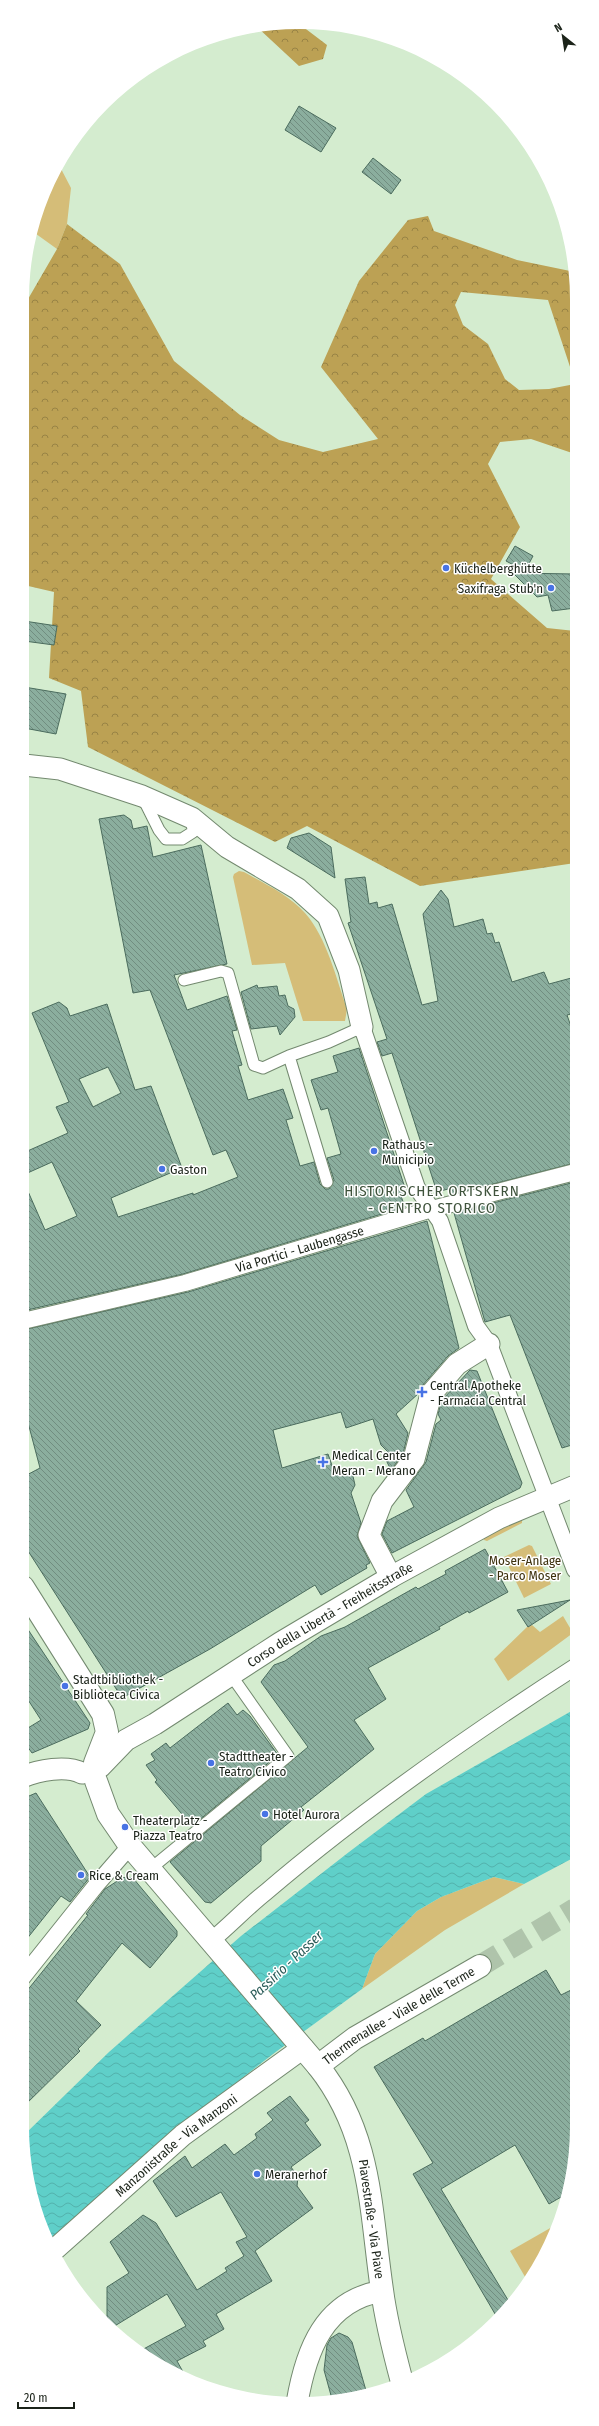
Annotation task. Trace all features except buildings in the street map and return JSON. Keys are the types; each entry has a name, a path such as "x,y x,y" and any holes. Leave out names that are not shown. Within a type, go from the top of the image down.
{"main road":[{"path":"29,1597 103,1714 107,1732 93,1771 108,1814 130,1846"},
{"name":"Piavestraße - Via Piave","path":"130,1846 216,1944 318,2066 343,2102 360,2147 368,2185 382,2291 389,2332 401,2377"},
{"name":"Thermenallee - Viale delle Terme","path":"318,2066 355,2038 480,1966"}],"street":[{"path":"29,766 60,769 142,796 192,818 227,847 298,889 328,916 349,970 362,1027 417,1188 440,1221 476,1326 489,1344 570,1556"},
{"name":"Via Portici - Laubengasse","path":"29,1320 186,1282 432,1209 570,1173"},
{"path":"391,1577 369,1534 382,1501 414,1459 431,1394 457,1364 489,1344"},
{"name":"Corso della Libertà - Freiheitsstraße","path":"93,1771 126,1740 155,1724 280,1643 391,1577 499,1518 570,1488"},
{"path":"216,1944 266,1892 407,1781 470,1735 570,1670"},
{"path":"29,1774 56,1769 93,1771"},
{"path":"29,1969 97,1884 130,1846"},
{"name":"Manzonistraße - Via Manzoni","path":"57,2247 183,2135 300,2045"},
{"path":"299,2397 313,2343 328,2319 363,2294 382,2291"}],"lane":[{"path":"142,796 159,830 166,839 182,839 193,832 192,818"},
{"path":"184,980 220,971 228,973 254,1065 263,1068 289,1056 329,1042 362,1027"},
{"path":"289,1056 327,1182"},
{"path":"150,1870 288,1756 231,1675"}],"green space":[{"path":"306,29 327,45 323,59 299,66 262,31"},
{"path":"62,170 71,188 67,224 57,249 37,234 43,213"},
{"path":"428,216 434,231 517,260 568,271 570,300 570,367 548,300 461,292 455,305 463,325 488,344 505,379 519,390 549,389 570,385 570,452 531,439 500,442 488,464 520,527 491,579 547,628 570,630 570,864 420,886 307,826 275,842 88,747 81,691 49,678 54,592 29,586 29,297 57,249 67,224 120,264 174,361 240,415 279,440 323,452 378,439 321,367 359,281 408,220"},
{"path":"239,871 244,872 284,895 299,907 313,923 325,946 335,972 347,1009 345,1021 303,1021 285,963 252,965 233,877 234,874"},
{"path":"522,1518 522,1523 487,1541 482,1537"},
{"name":"Moser-Anlage - Parco Moser","path":"529,1545 532,1546 551,1584 524,1598 504,1557"},
{"path":"563,1616 570,1628 570,1635 508,1681 494,1659 527,1627 532,1625 540,1632"},
{"path":"494,1877 524,1884 445,1930 362,1989 375,1954 417,1911 441,1897"},
{"path":"550,2228 534,2262 525,2276 510,2251"}],"water":[{"name":"Passirio - Passer","path":"570,1712 570,1860 524,1884 494,1877 441,1897 417,1911 375,1954 362,1989 273,2054 183,2124 54,2239 38,2197 31,2162 29,2130 109,2052 241,1936 426,1794"}],"tunnel":[{"path":"480,1966 570,1912"}],"place":[{"name":"Küchelberghütte","path":"446,568"},
{"name":"Saxifraga Stub'n","path":"551,588"},
{"name":"Rathaus - Municipio","path":"374,1151"},
{"name":"Gaston","path":"162,1169"},
{"name":"Central Apotheke - Farmacia Central","path":"422,1392"},
{"name":"Medical Center Meran - Merano","path":"323,1462"},
{"name":"Stadtbibliothek - Biblioteca Civica","path":"65,1686"},
{"name":"Stadttheater - Teatro Civico","path":"211,1763"},
{"name":"Hotel Aurora","path":"265,1814"},
{"name":"Theaterplatz - Piazza Teatro","path":"125,1827"},
{"name":"Rice & Cream","path":"81,1875"},
{"name":"Meranerhof","path":"257,2174"}],"district":[{"name":"HISTORISCHER ORTSKERN - CENTRO STORICO","path":"432,1200"}]}
